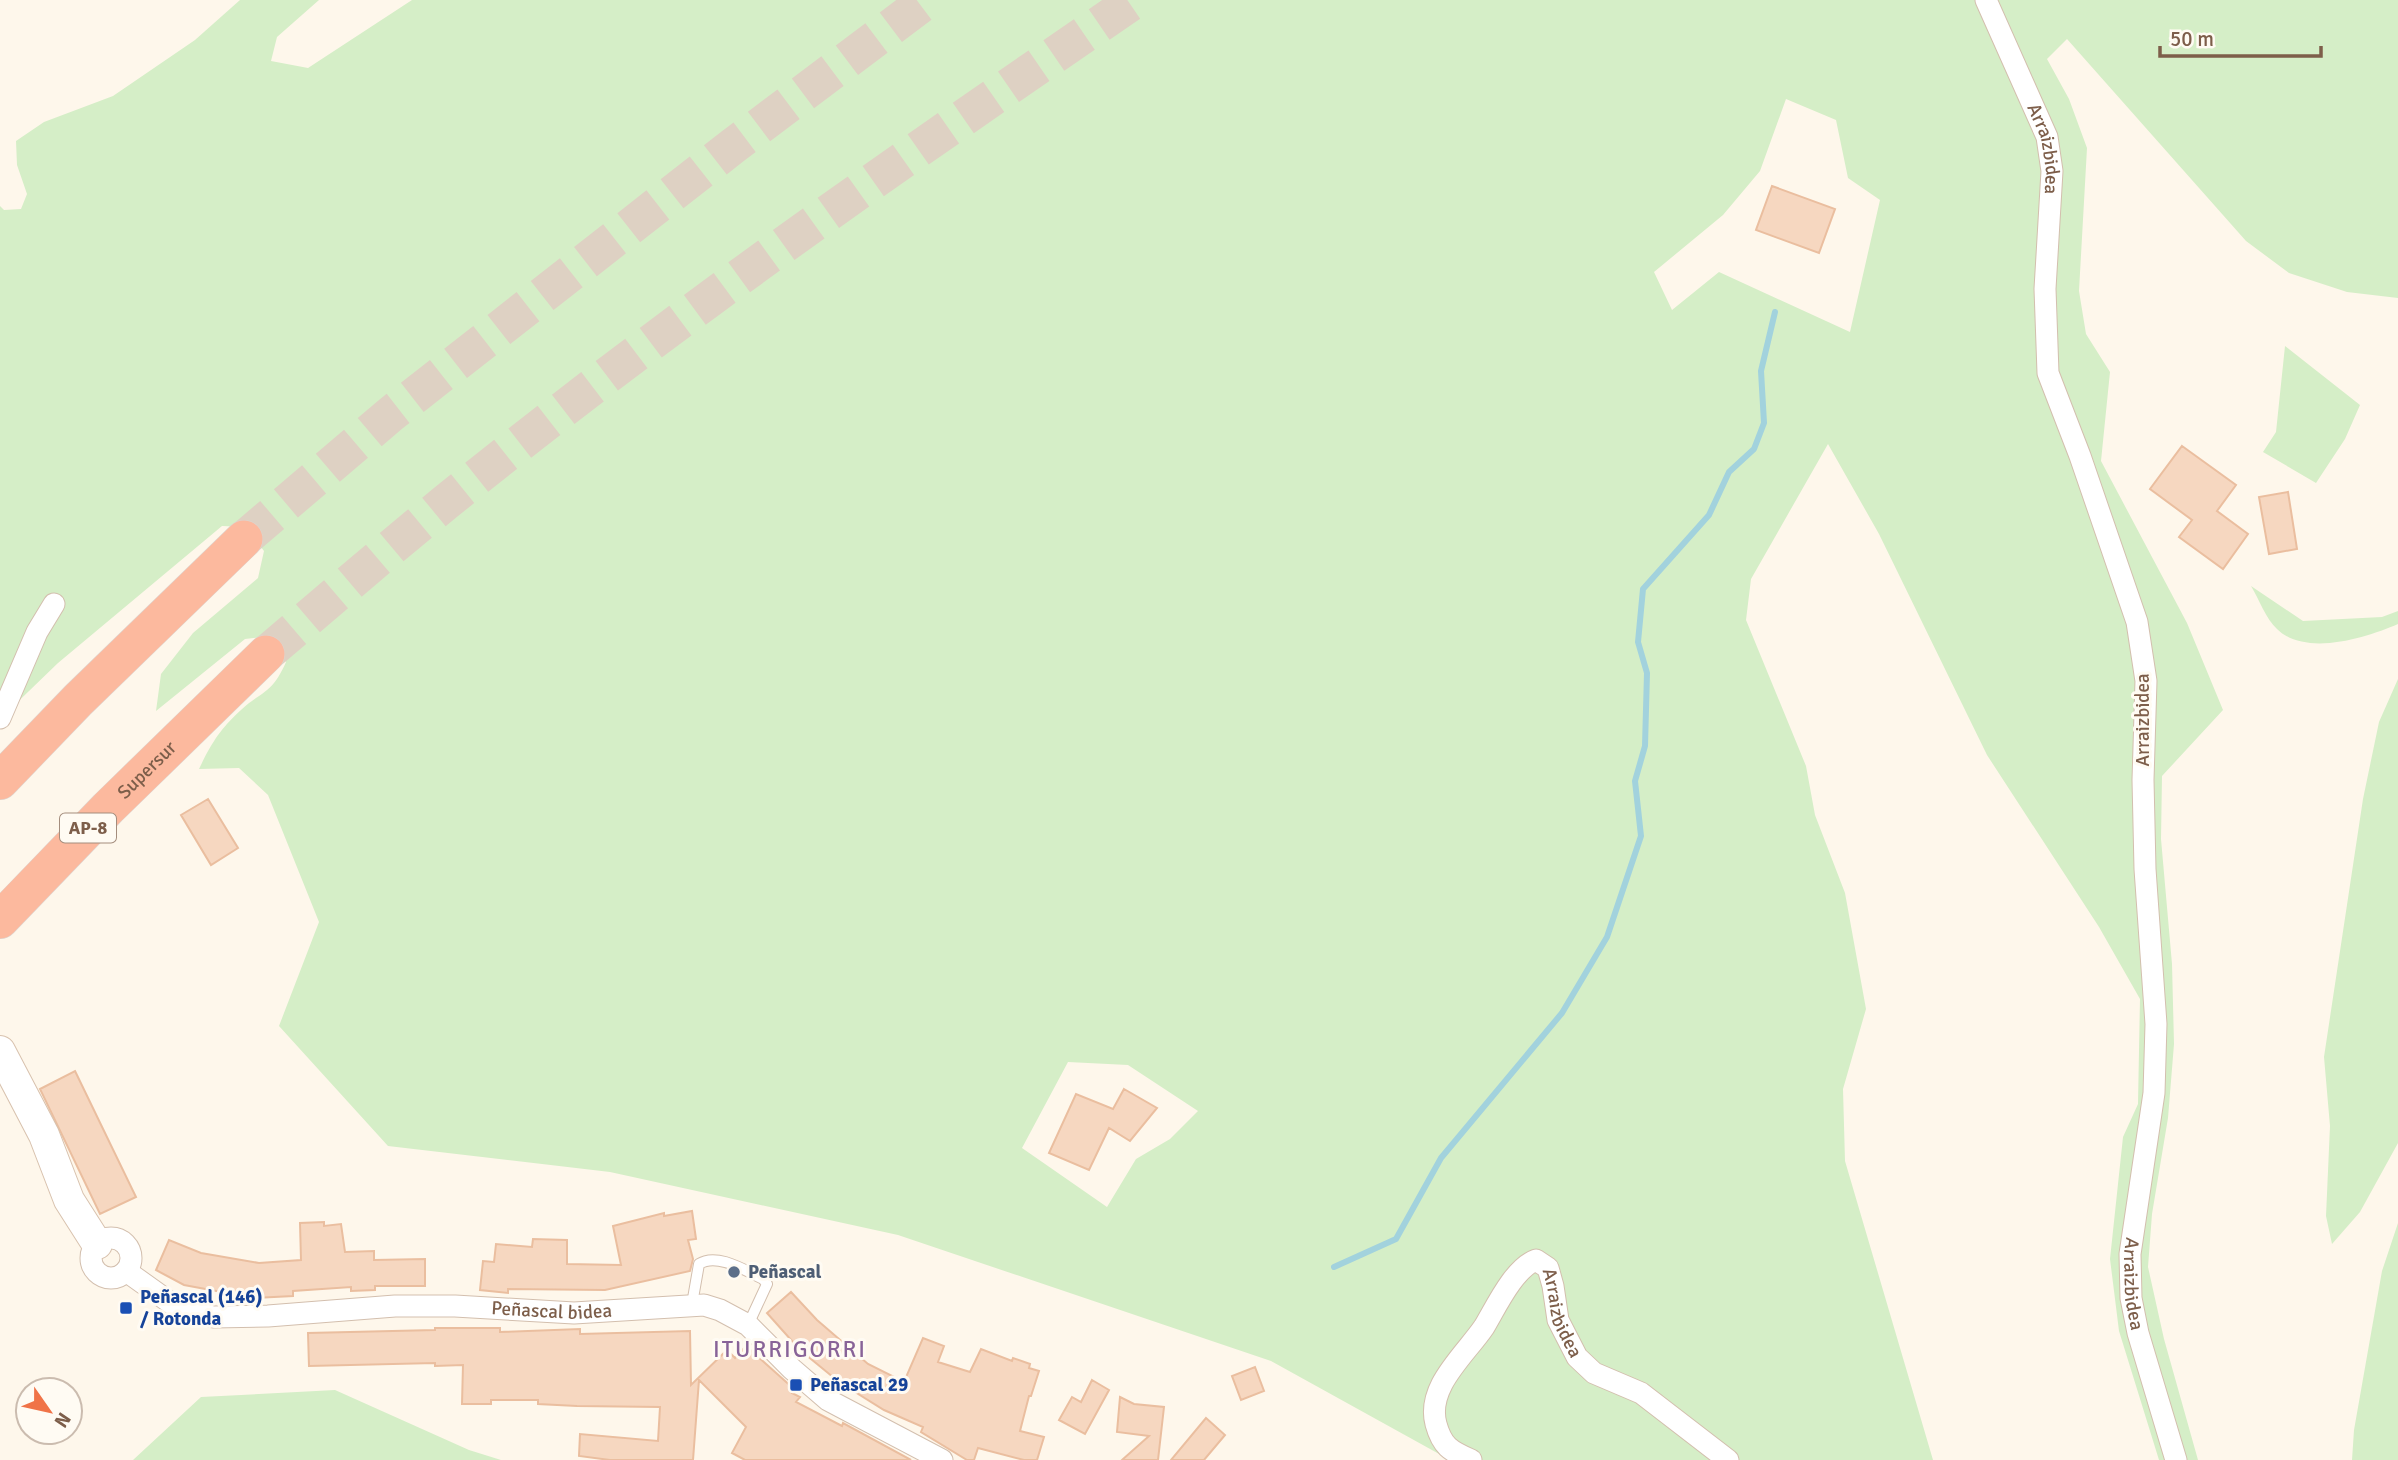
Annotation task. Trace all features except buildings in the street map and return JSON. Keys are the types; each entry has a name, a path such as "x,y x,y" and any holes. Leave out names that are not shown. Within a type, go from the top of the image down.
{"highway":[{"path":"0,781 78,700 244,539"},
{"name":"Supersur","path":"0,920 108,808 266,654"}],"street":[{"name":"Arraizbidea","path":"1986,0 2047,137 2052,171 2045,289 2048,373 2080,456 2137,622 2146,681 2143,780 2145,869 2156,1024 2154,1093 2130,1254 2131,1298 2138,1333 2176,1460"},
{"path":"0,718 37,632 54,604"},
{"path":"0,1051 44,1135 69,1200 97,1244"},
{"path":"109,1238 127,1246 131,1259 126,1272 121,1276 108,1278 97,1273 91,1262 93,1249 97,1244 109,1238"},
{"name":"Arraizbidea","path":"1471,1460 1456,1454 1441,1441 1434,1417 1436,1397 1441,1385 1481,1331 1516,1276 1528,1263 1536,1260 1548,1268 1558,1320 1577,1357 1594,1373 1641,1393 1728,1460"},
{"name":"Peñascal bidea","path":"126,1272 175,1306 213,1317 268,1316 395,1306 455,1306 574,1313 692,1304 720,1310 748,1325 828,1400 942,1460"}],"lane":[{"path":"692,1304 699,1264 710,1259 726,1263 763,1279 767,1284 748,1325"}],"green space":[{"path":"240,0 319,0 277,37 271,61 308,68 412,0 2398,0 2398,298 2347,292 2289,273 2246,241 2067,39 2047,59 2069,99 2087,148 2079,291 2086,334 2110,372 2101,461 2187,623 2223,710 2162,776 2161,839 2172,964 2174,1044 2168,1118 2152,1214 2148,1267 2164,1339 2198,1460 2159,1460 2119,1331 2110,1259 2123,1137 2138,1104 2140,999 2099,927 1987,755 1879,534 1828,444 1751,579 1746,620 1806,766 1815,815 1845,893 1866,1009 1843,1089 1845,1161 1933,1460 1450,1460 1271,1361 898,1235 610,1172 388,1146 279,1026 319,922 268,795 239,768 199,769 222,730 241,710 271,686 286,662 274,644 263,637 245,639 156,711 161,674 193,633 258,578 264,551 246,527 222,526 58,663 0,719 0,206 4,210 21,209 27,194 17,165 16,141 44,122 113,96 195,40","holes":["1786,99 1836,120 1848,178 1880,200 1850,332 1719,272 1672,310 1654,272 1723,215 1760,171","1068,1062 1128,1065 1198,1111 1170,1139 1136,1159 1107,1207 1022,1148"]},
{"path":"2285,346 2360,405 2345,439 2316,483 2263,452 2276,432"},
{"path":"2251,586 2303,621 2382,617 2398,611 2398,624 2353,639 2303,642 2289,637 2273,625"},
{"path":"2398,679 2398,1143 2360,1212 2332,1244 2326,1216 2330,1126 2324,1057 2363,799 2379,722"},
{"path":"2398,1223 2398,1460 2352,1460 2354,1430 2382,1271"},
{"path":"335,1390 469,1450 501,1460 133,1460 201,1397"}],"waterway":[{"path":"1334,1267 1396,1239 1441,1158 1562,1013 1607,937 1641,836 1635,781 1645,746 1647,673 1638,642 1643,589 1709,515 1729,472 1754,449 1764,423 1761,371 1775,312"}],"tunnel":[{"path":"244,539 391,414 733,146 927,0"},
{"path":"266,654 446,502 699,307 872,182 1135,0"}],"place":[{"name":"Peñascal","path":"734,1272"},
{"name":"Peñascal (146) / Rotonda","path":"126,1308"},
{"name":"Peñascal 29","path":"796,1385"}],"district":[{"name":"ITURRIGORRI","path":"790,1349"}]}
